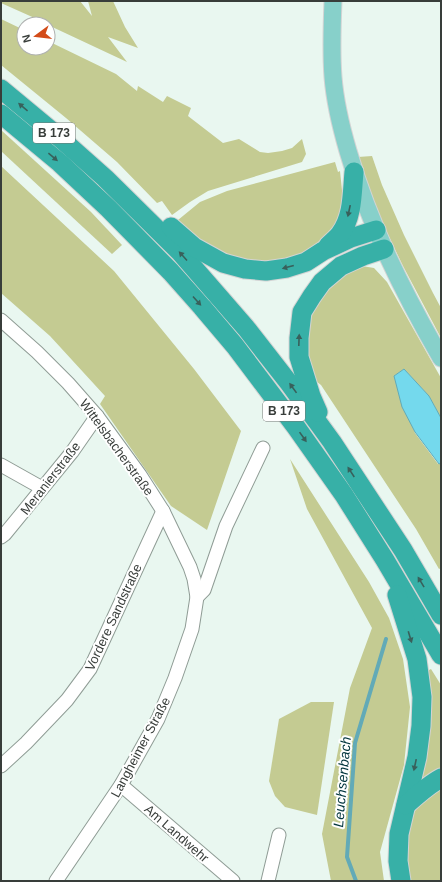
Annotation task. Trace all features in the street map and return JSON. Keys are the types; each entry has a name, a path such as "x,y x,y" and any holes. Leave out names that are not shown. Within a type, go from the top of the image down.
{"highway":[{"name":"B 173","path":"1,89 105,178 180,252 246,328 289,383 332,442 403,550 441,615"},
{"name":"B 173","path":"1,114 60,163 108,208 171,272 235,346 296,426 339,489 385,560 441,655"},
{"path":"323,251 340,234 347,221 352,200 354,172"},
{"path":"105,178 166,222 194,247 222,263 245,269 266,271 287,268 306,262 323,251 351,238 376,230"},
{"path":"332,442 311,396 299,357 299,338 302,312 322,282 341,266 363,256 384,249"},
{"path":"385,560 417,659 422,697 422,726 417,757 399,834 398,861 401,881"},
{"path":"406,805 420,792 441,778"}],"main road":[{"path":"333,1 333,77 339,116 354,172 384,249 441,358"}],"street":[{"name":"Wittelsbacherstraße","path":"1,320 37,352 68,383 97,416 140,475 162,511 190,567 197,597"},
{"name":"Meranierstraße","path":"1,537 72,452 97,416"},
{"name":"Langheimer Straße","path":"56,881 121,785 158,719 175,678 192,628 197,597 204,590 226,526 263,448"},
{"path":"1,466 42,488"},
{"name":"Vordere Sandstraße","path":"1,766 26,743 67,700 90,669 162,511"},
{"name":"Am Landwehr","path":"121,785 233,881"},
{"path":"268,881 279,835"}],"green space":[{"path":"1,1 80,1 92,16 88,1 113,1 125,27 138,48 108,37 127,62 56,29 56,16 30,16 1,3"},
{"path":"1,19 16,26 16,56 56,56 56,45 116,74 137,91 138,86 163,102 167,96 191,108 188,116 223,143 239,139 260,152 268,153 292,148 302,139 306,154 302,162 208,191 172,215 162,201 157,203 117,162 1,65"},
{"path":"1,130 91,212 122,245 112,254 1,151"},
{"path":"372,156 382,185 404,235 441,308 441,338 403,266 381,220 358,157"},
{"path":"335,162 338,172 340,171 343,200 340,214 335,226 324,239 311,250 292,260 254,264 218,253 195,237 178,220 200,202 227,191"},
{"path":"1,166 114,271 194,369 241,431 207,530 171,506 100,404 105,396 50,336 1,293"},
{"path":"356,265 374,268 387,282 441,378 441,418 429,396 404,369 394,376 415,433 438,464 441,463 441,568 439,569 416,529 321,385 312,378 304,353 304,325 314,301"},
{"path":"290,459 369,582 389,618 403,659 410,707 404,765 380,852 384,881 331,881 322,834 350,688 372,628 307,509"},
{"path":"431,669 441,685 441,773 420,784 427,671"},
{"path":"311,702 334,702 317,815 285,807 275,796 269,781 279,719"},
{"path":"441,788 441,881 410,881 407,851 411,820 415,810 421,802"}],"water":[{"path":"404,369 429,396 441,418 441,463 439,464 415,432 402,407 394,376"}],"waterway":[{"name":"Leuchsenbach","path":"356,881 347,857 355,743 386,639"}]}
